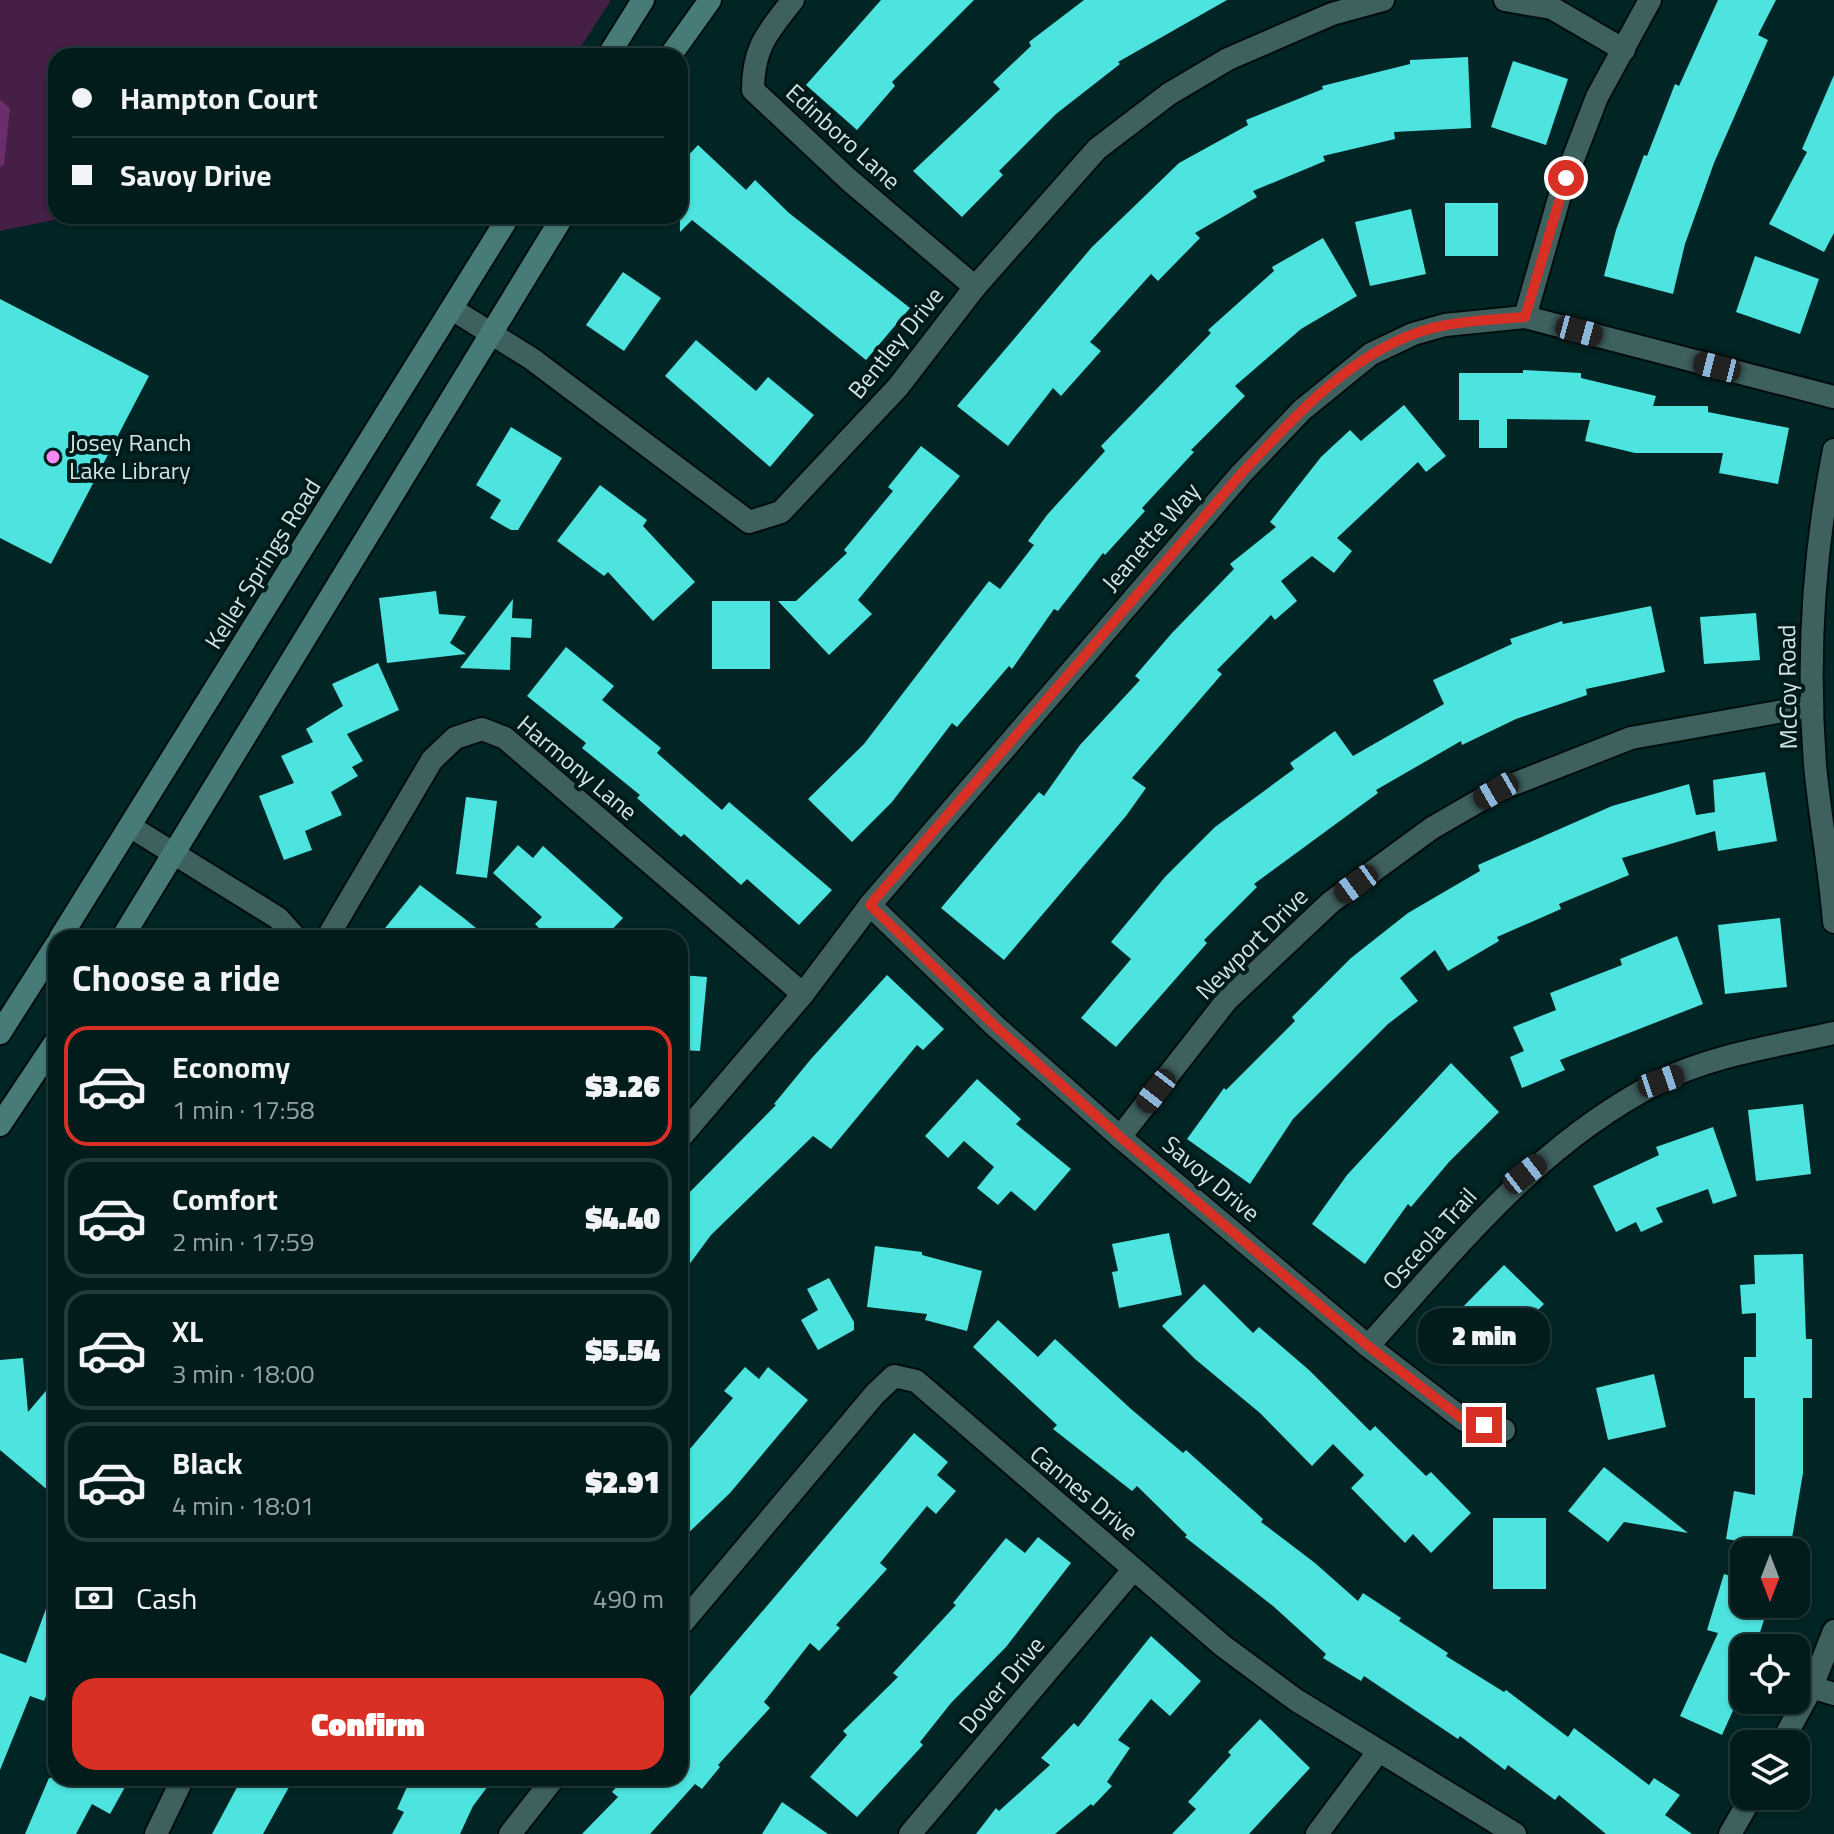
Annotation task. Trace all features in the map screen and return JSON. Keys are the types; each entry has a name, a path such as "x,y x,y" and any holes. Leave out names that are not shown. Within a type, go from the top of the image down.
{"main road":[{"path":"613,48 643,0"},
{"path":"676,48 710,0"},
{"name":"Keller Springs Road","path":"65,930 504,224"},
{"path":"127,930 558,224"},
{"path":"0,1033 48,958"},
{"path":"0,1125 48,1053"}],"street":[{"name":"Edinboro Lane","path":"793,0 762,40 753,63 753,90 848,179 975,287"},
{"name":"Bentley Drive","path":"452,309 544,367 749,522 781,512 898,387 975,287 1097,149 1169,94 1228,59 1332,14 1383,0"},
{"path":"1505,0 1552,8 1624,50"},
{"path":"1525,317 1562,188 1597,97 1650,0"},
{"name":"Jeanette Way","path":"688,1129 803,994 870,905 1230,485 1302,410 1371,354 1413,334 1445,325 1525,317 1834,397"},
{"name":"McCoy Road","path":"1834,450 1812,601 1812,706 1834,922"},
{"name":"Newport Drive","path":"1120,1137 1227,1000 1331,902 1432,828 1496,791 1631,738 1812,706"},
{"name":"Harmony Lane","path":"332,930 432,760 455,738 482,729 505,738 803,994"},
{"path":"131,827 278,918 289,930"},
{"name":"Savoy Drive","path":"870,905 994,1025 1120,1137 1368,1346 1464,1420 1504,1430"},
{"name":"Osceola Trail","path":"1368,1346 1525,1174 1586,1125 1661,1081 1738,1055 1834,1033"},
{"name":"Cannes Drive","path":"688,1617 894,1376 916,1381 1133,1570 1223,1646 1285,1693 1515,1834"},
{"name":"Dover Drive","path":"910,1834 1133,1570"},
{"path":"1789,1730 1812,1687 1834,1631"},
{"path":"1812,1687 1834,1694"},
{"path":"1317,1834 1378,1752"},
{"path":"156,1834 179,1786"},
{"path":"510,1834 548,1786"},
{"path":"1730,1834 1744,1810"}],"shaded area":[{"path":"0,0 611,0 580,48 48,48 48,221 0,231"},
{"path":"0,100 10,108 4,164 0,167"}],"building":[{"path":"881,0 974,0 892,82 895,86 857,130 806,85"},
{"path":"1084,0 1227,0 1118,62 1120,64 1056,114 999,171 1003,175 962,217 913,171 1000,89 993,82 1031,46 1029,42"},
{"path":"1718,0 1776,0 1758,35 1768,40 1714,163 1685,244 1673,294 1604,276 1616,230 1644,155 1647,156 1675,84 1679,86"},
{"path":"1468,57 1471,128 1394,132 1395,139 1323,156 1325,161 1253,191 1257,197 1195,233 1200,238 1158,281 1151,274 1090,342 1101,351 1061,396 1053,388 1008,446 957,406 1092,247 1179,163 1248,125 1246,120 1323,89 1322,86 1410,64 1410,60"},
{"path":"1513,61 1568,79 1546,145 1491,127"},
{"path":"1834,75 1834,233 1824,252 1769,224 1807,152 1802,149"},
{"path":"698,145 746,190 755,180 789,213 910,308 866,360 692,220 688,224 688,156"},
{"path":"1445,203 1498,203 1498,256 1445,256"},
{"path":"1411,209 1426,274 1370,286 1355,222"},
{"path":"1323,238 1357,296 1301,329 1235,386 1245,396 1191,450 1194,452 1142,508 1145,511 1105,555 1103,553 1058,611 1054,609 1012,669 1009,666 957,727 952,723 892,802 852,842 808,799 864,744 989,581 1000,589 1034,545 1028,541 1047,515 1105,451 1101,446 1211,333 1208,330 1274,271 1272,267"},
{"path":"1755,256 1819,279 1800,334 1736,312"},
{"path":"623,272 661,298 624,351 586,325"},
{"name":"Josey Ranch Lake Library","path":"0,299 149,376 51,564 0,538"},
{"path":"696,340 756,391 768,377 814,415 770,467 665,376"},
{"path":"1523,370 1581,373 1581,378 1656,396 1653,406 1708,406 1708,412 1789,428 1778,484 1719,473 1723,453 1635,453 1585,441 1590,420 1507,419 1507,448 1479,448 1479,420 1459,420 1459,373 1523,373"},
{"path":"1404,405 1446,456 1426,472 1418,462 1337,538 1352,551 1334,573 1312,556 1281,581 1297,601 1275,620 1271,615 1217,670 1222,674 1132,778 1146,788 1126,816 1004,960 941,908 1039,792 1044,796 1080,745 1140,680 1135,676 1234,569 1230,564 1276,527 1270,522 1321,457 1350,430 1361,441"},
{"path":"511,427 562,458 518,530 511,530 490,518 501,500 476,485"},
{"path":"921,446 960,476 858,600 872,614 829,655 778,601 796,601 847,553 844,550 893,491 888,487"},
{"path":"600,485 647,520 643,526 695,582 653,621 608,572 604,576 557,541"},
{"path":"436,591 439,614 466,616 450,643 466,654 387,663 379,598"},
{"path":"513,599 512,618 532,619 531,638 511,637 510,670 460,668"},
{"path":"712,601 770,601 770,669 712,669"},
{"path":"1651,606 1665,672 1586,689 1587,695 1516,719 1462,745 1461,741 1376,790 1378,793 1254,884 1257,887 1204,940 1207,943 1116,1047 1081,1018 1131,959 1111,942 1165,877 1215,827 1294,769 1290,763 1335,731 1353,756 1444,704 1433,680 1512,644 1510,639 1562,621 1563,624"},
{"path":"1756,613 1760,660 1704,664 1700,617"},
{"path":"566,647 614,686 602,700 661,748 657,753 722,810 729,802 832,890 799,925 747,879 741,885 684,834 681,837 637,798 640,795 582,748 586,743 527,696"},
{"path":"378,663 399,710 347,734 363,761 352,767 358,776 331,792 342,815 305,831 312,850 284,860 259,796 294,783 281,756 313,742 306,729 343,706 332,684"},
{"path":"1765,772 1777,841 1718,851 1715,831 1622,858 1629,875 1559,904 1561,909 1497,937 1499,941 1448,971 1435,950 1400,978 1418,1001 1388,1024 1293,1119 1250,1184 1187,1139 1224,1088 1226,1090 1295,1021 1292,1017 1351,958 1408,913 1480,871 1478,865 1612,806 1689,784 1696,815 1715,812 1713,780"},
{"path":"466,797 497,801 487,878 456,874"},
{"path":"518,845 533,858 543,846 623,918 612,930 541,930 535,924 542,917 493,873"},
{"path":"420,885 478,930 383,930"},
{"path":"1780,918 1787,987 1725,994 1718,925"},
{"path":"1677,936 1703,1004 1560,1060 1565,1070 1522,1088 1510,1057 1524,1051 1513,1027 1556,1010 1550,993 1622,965 1620,959"},
{"path":"887,975 944,1029 923,1050 917,1045 831,1149 813,1136 711,1235 688,1266 688,1194 776,1105 811,1059"},
{"path":"688,976 707,977 700,1051 688,1050"},
{"path":"1451,1063 1499,1112 1449,1162 1411,1207 1408,1204 1365,1264 1312,1224 1347,1175"},
{"path":"977,1079 1021,1119 1016,1124 1071,1169 1035,1211 1011,1191 998,1205 977,1188 994,1167 964,1141 948,1158 925,1136"},
{"path":"1803,1104 1811,1174 1756,1181 1748,1110"},
{"path":"1713,1127 1737,1196 1713,1204 1708,1189 1656,1208 1663,1222 1641,1232 1636,1222 1616,1232 1593,1186 1659,1155 1656,1147"},
{"path":"1169,1233 1182,1295 1119,1308 1112,1272 1118,1271 1112,1244"},
{"path":"875,1246 922,1252 922,1255 982,1271 967,1331 925,1320 927,1314 867,1307"},
{"path":"1803,1254 1806,1339 1812,1339 1812,1398 1803,1398 1803,1473 1792,1538 1730,1540 1726,1539 1734,1491 1755,1495 1755,1398 1744,1398 1744,1357 1756,1357 1756,1313 1742,1314 1740,1285 1755,1284 1754,1255"},
{"path":"1504,1265 1544,1304 1496,1352 1456,1314"},
{"path":"829,1278 854,1322 854,1330 818,1350 801,1320 818,1310 807,1289"},
{"path":"1204,1284 1253,1333 1259,1327 1309,1370 1370,1431 1375,1426 1426,1476 1431,1472 1471,1513 1431,1553 1413,1534 1405,1543 1351,1488 1364,1475 1333,1444 1312,1466 1260,1413 1195,1359 1162,1326"},
{"path":"998,1320 1038,1357 1055,1339 1131,1409 1183,1453 1186,1450 1263,1519 1261,1522 1358,1601 1363,1593 1448,1653 1446,1656 1504,1692 1506,1690 1568,1737 1574,1728 1649,1785 1654,1778 1680,1795 1665,1815 1692,1834 1606,1834 1559,1795 1555,1800 1508,1765 1505,1770 1460,1736 1458,1739 1364,1676 1361,1681 1323,1658 1326,1654 1273,1606 1185,1537 1187,1535 1137,1486 1132,1491 1053,1429 1057,1425 973,1347"},
{"path":"23,1358 28,1412 48,1388 48,1490 0,1450 0,1360"},
{"path":"745,1367 759,1379 768,1367 808,1400 730,1493 688,1533 688,1449 733,1398 724,1391"},
{"path":"1654,1374 1666,1427 1608,1440 1596,1388"},
{"path":"914,1433 948,1462 937,1475 956,1491 936,1514 927,1506 880,1563 887,1569 836,1625 840,1628 819,1651 810,1643 764,1702 770,1708 718,1765 720,1767 702,1789 695,1784 650,1834 582,1834 618,1797 612,1792 617,1786 688,1786 688,1699"},
{"path":"1604,1467 1688,1533 1624,1522 1608,1542 1568,1511"},
{"path":"1493,1518 1546,1518 1546,1589 1493,1589"},
{"path":"1038,1537 1071,1563 1006,1647 951,1703 920,1742 923,1745 857,1817 810,1777 847,1735 843,1731 898,1677 893,1673 956,1605 953,1603 1006,1538 1025,1553"},
{"path":"1724,1574 1730,1576 1730,1618 1765,1618 1759,1634 1730,1634 1731,1714 1722,1735 1680,1716 1718,1633 1707,1630"},
{"path":"48,1603 48,1691 44,1701 30,1696 0,1770 0,1653 26,1663"},
{"path":"1151,1636 1201,1681 1170,1716 1151,1699 1118,1740 1130,1748 1107,1782 1112,1786 1093,1806 1091,1804 1055,1834 976,1834 996,1808 999,1811 1050,1765 1041,1758 1074,1723 1078,1727"},
{"path":"1260,1719 1310,1768 1249,1834 1172,1834 1196,1809 1188,1802 1231,1755 1228,1752"},
{"path":"48,1780 48,1786 125,1787 110,1814 92,1804 76,1834 25,1834"},
{"path":"238,1786 290,1786 263,1834 212,1834"},
{"path":"407,1786 488,1786 473,1806 460,1834 392,1834 404,1812 397,1809"},
{"path":"782,1802 828,1834 762,1834"}],"place":[{"name":"Josey Ranch Lake Library","path":"53,457"}],"route":[{"path":"1484,1425 1464,1420 1368,1346 1120,1137 994,1025 919,949 870,905 1241,474 1302,410 1371,354 1413,334 1445,325 1525,317 1566,178"}]}
